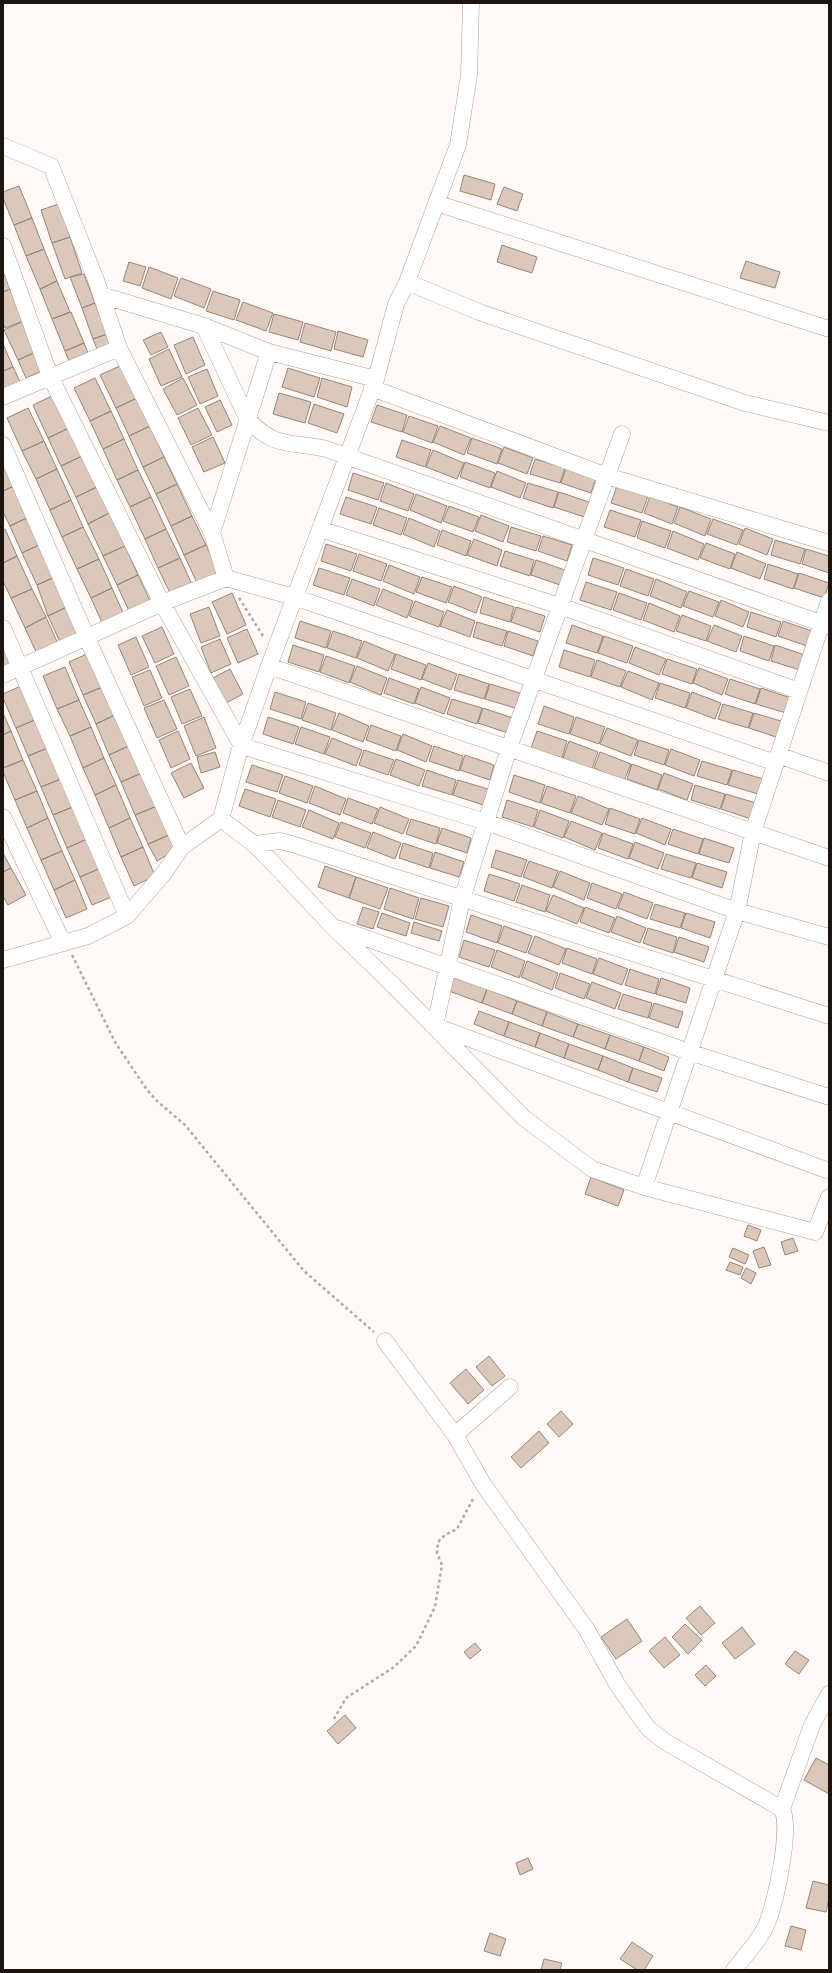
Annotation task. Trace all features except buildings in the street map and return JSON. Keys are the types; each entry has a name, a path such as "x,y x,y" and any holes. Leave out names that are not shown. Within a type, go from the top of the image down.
{"street":[{"path":"3,960 102,930 127,916 164,872 182,847 221,819 242,746 271,660 374,384 396,304 407,282 458,145 469,75 471,3"},
{"path":"3,146 51,166 120,348 212,533 226,578"},
{"path":"436,203 829,329"},
{"path":"3,246 50,376 162,603 242,746 486,822 737,911 829,937"},
{"path":"407,282 479,312 745,403 829,423"},
{"path":"101,295 204,326 268,352 374,384 607,476 829,543"},
{"path":"204,326 247,418 256,429 273,440 284,444 320,448 347,457 825,625"},
{"path":"3,397 50,376 120,348"},
{"path":"212,533 268,352"},
{"path":"434,1026 462,899 509,748 622,434"},
{"path":"3,445 87,638 182,847"},
{"path":"320,529 560,606 799,691"},
{"path":"3,675 162,603 226,578 294,597 777,759 829,773"},
{"path":"644,1186 737,911 753,832 799,691 825,625 829,601"},
{"path":"3,628 127,916"},
{"path":"271,660 509,748 829,858"},
{"path":"3,817 63,943"},
{"path":"221,819 254,844 332,926 434,1026 524,1118 592,1169 644,1186 815,1232 829,1197"},
{"path":"254,844 286,842 829,1016"},
{"path":"332,926 689,1052 829,1098"},
{"path":"434,1026 829,1171"},
{"path":"385,1341 455,1435 483,1484 587,1630 617,1684 648,1728 664,1741 782,1809"},
{"path":"455,1435 510,1387"},
{"path":"734,1970 764,1928 773,1908 782,1863 785,1820 782,1809 812,1725 829,1694"}],"path":[{"path":"226,578 271,660"},
{"path":"63,943 79,967 118,1047 147,1090 157,1101 185,1125 304,1271 385,1341"},
{"path":"334,1719 346,1698 389,1671 416,1646 434,1607 442,1565 437,1553 438,1542 445,1535 456,1529 483,1484"}]}
